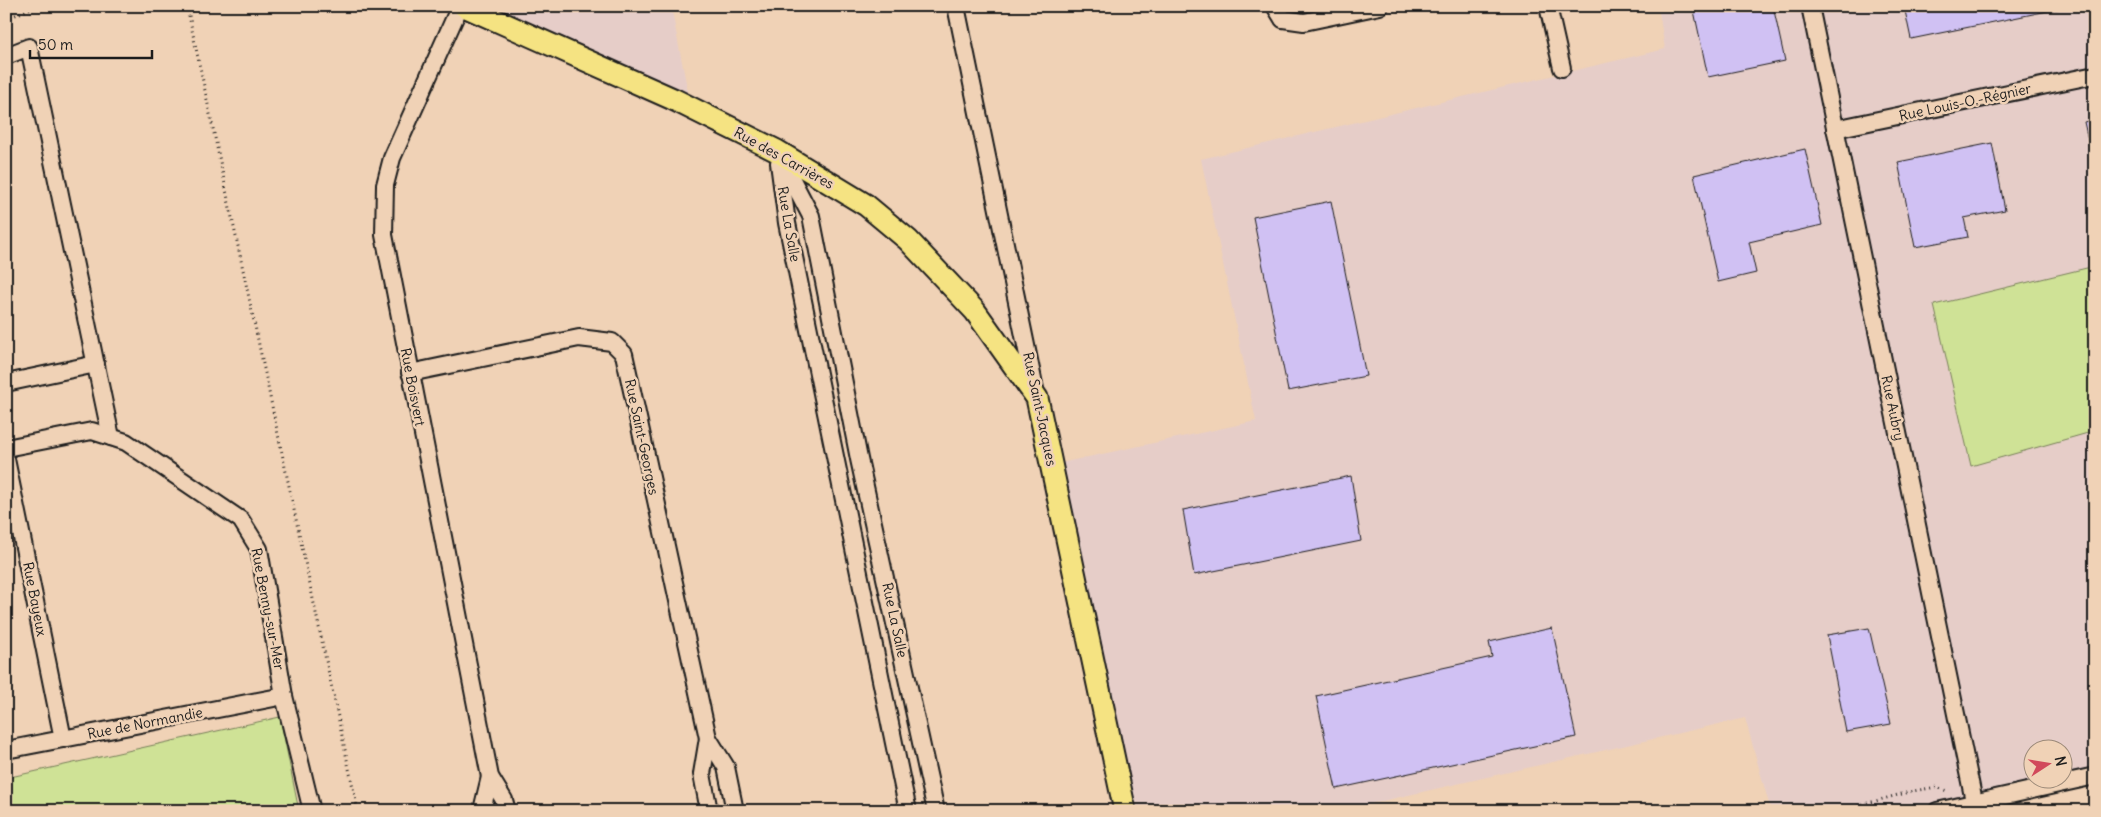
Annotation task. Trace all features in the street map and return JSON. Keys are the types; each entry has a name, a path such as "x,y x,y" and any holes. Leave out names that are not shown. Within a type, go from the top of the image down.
{"main road":[{"name":"Rue des Carrières","path":"464,6 674,99 777,151 866,205 908,240 975,311 1037,398"},
{"name":"Rue Saint-Jacques","path":"1037,398 1125,811"}],"street":[{"name":"Rue Boisvert","path":"460,6 392,158 385,185 384,235 490,777 504,800 507,811"},
{"name":"Rue Saint-Jacques","path":"956,6 1037,398"},
{"path":"1280,10 1304,22 1380,6"},
{"path":"1548,6 1562,68"},
{"name":"Rue Aubry","path":"1810,6 1975,807"},
{"path":"6,56 29,46 111,437"},
{"name":"Rue Louis-O.-Régnier","path":"1836,129 2095,75"},
{"name":"Rue La Salle","path":"777,151 811,216 859,460 936,811"},
{"name":"Rue La Salle","path":"777,151 787,223 908,811"},
{"name":"Rue Saint-Georges","path":"410,373 579,338 612,342 624,354 708,738 726,768 735,811"},
{"path":"6,383 96,364"},
{"name":"Rue Benny-sur-Mer","path":"6,448 92,431 126,442 241,520 259,549 284,696 312,811"},
{"name":"Rue Bayeux","path":"6,459 63,739"},
{"path":"838,464 859,460"},
{"name":"Rue de Normandie","path":"6,750 284,696"},
{"path":"890,726 917,721"},
{"name":"Rue Saint-Georges","path":"708,738 702,774 709,811"},
{"path":"1937,811 1975,807 2095,776"},
{"name":"Rue Boisvert","path":"484,811 483,806 490,777"}],"path":[{"path":"6,19 36,6"},
{"path":"187,6 358,811"},
{"path":"1838,811 1913,791 1937,788 1975,807"}],"shaded area":[{"path":"464,6 671,6 691,108"},
{"path":"1658,6 2095,6 2095,266 1934,305 1971,466 2095,431 2095,778 2074,782 2074,740 2024,740 2024,790 2038,790 1937,811 1771,811 1745,718 1339,811 1125,811 1051,465 1256,421 1201,159 1665,49"}],"green space":[{"path":"2095,266 2095,431 1971,466 1934,305"},
{"path":"280,717 299,811 6,811 6,778"}],"building":[{"path":"1693,6 1773,6 1785,61 1708,77"},
{"path":"1904,6 2072,6 1911,39"},
{"path":"2095,119 2095,171 2084,122"},
{"path":"1992,143 2005,210 1964,218 1968,237 1915,247 1898,162"},
{"path":"1805,149 1822,225 1749,242 1756,273 1718,282 1694,175"},
{"path":"1331,201 1366,376 1288,391 1253,217"},
{"path":"1351,476 1361,541 1194,575 1183,510"},
{"path":"1552,628 1576,737 1336,789 1316,696 1492,657 1489,642"},
{"path":"1869,628 1891,724 1846,732 1827,635"}]}
